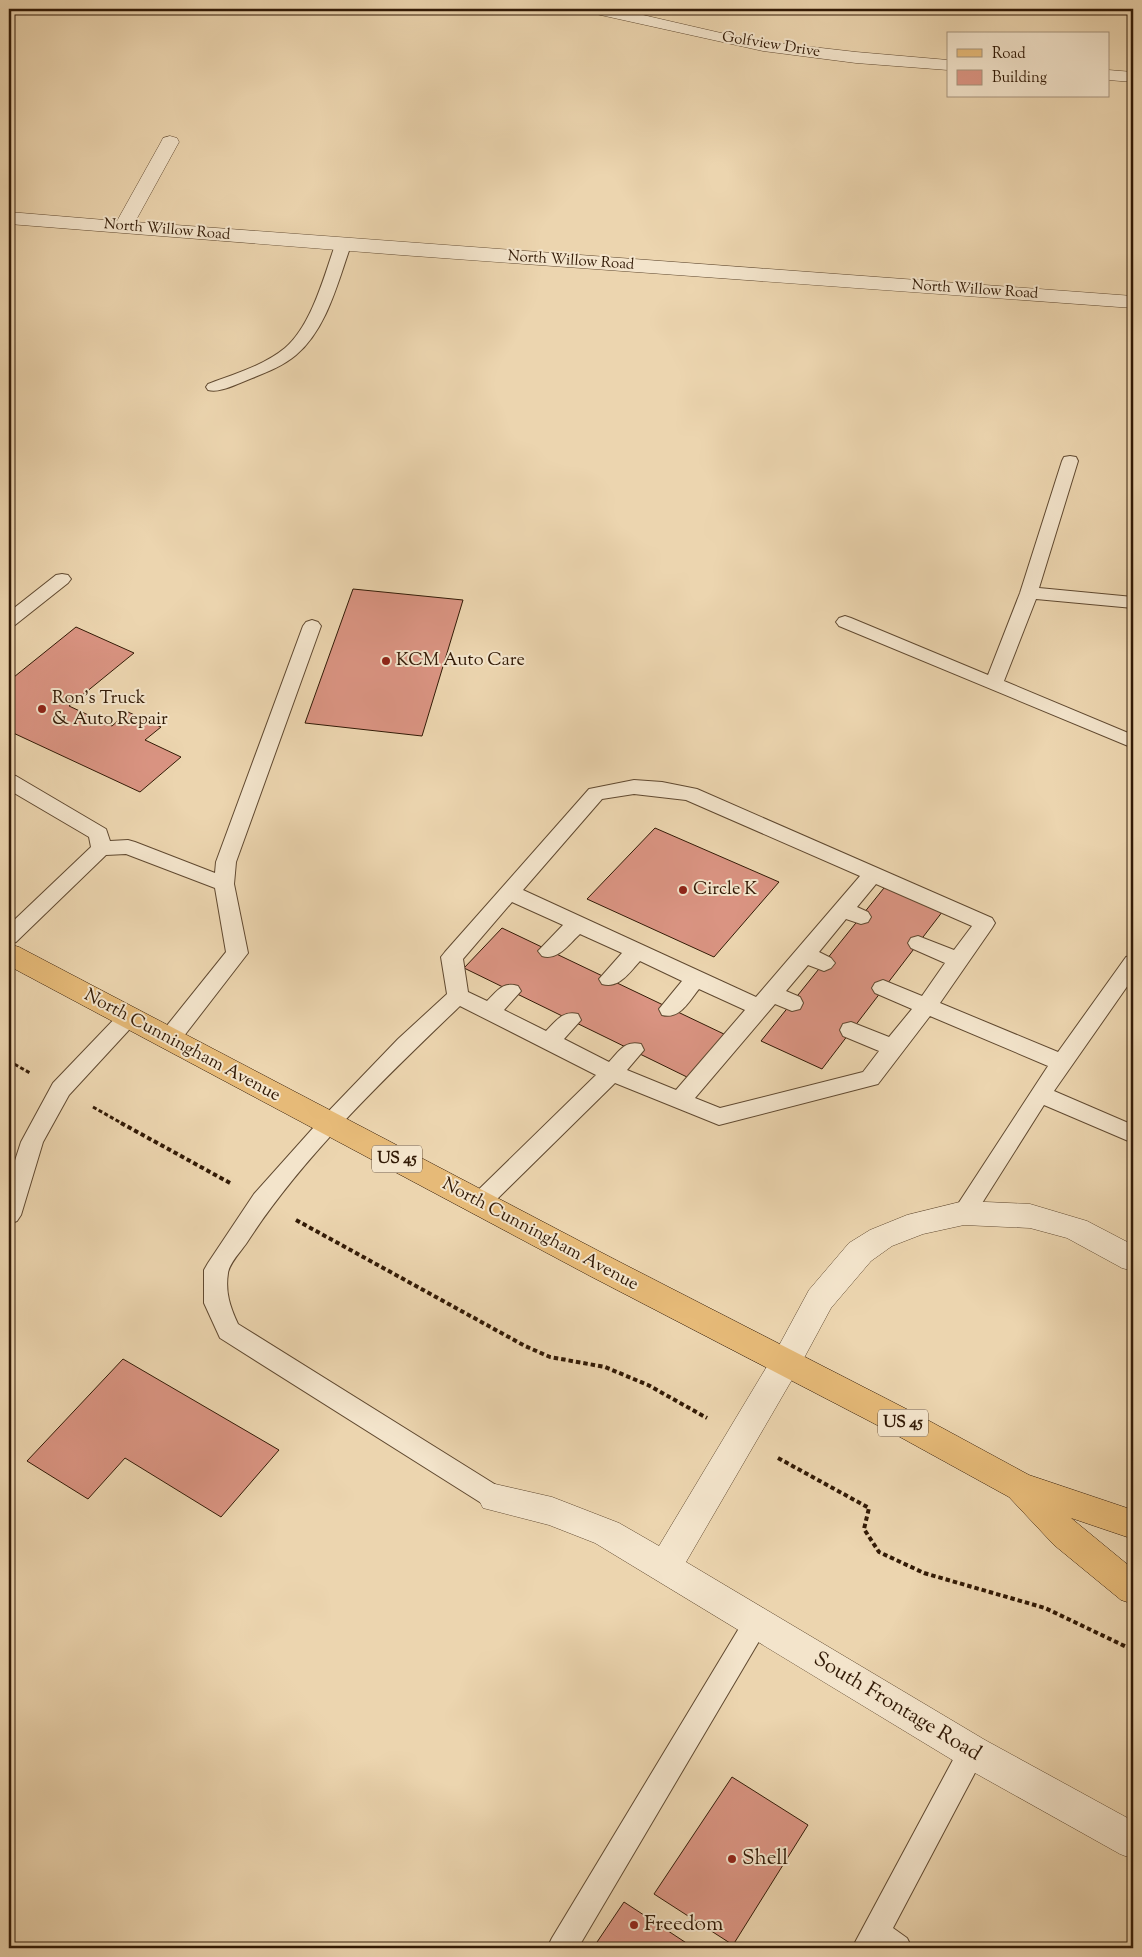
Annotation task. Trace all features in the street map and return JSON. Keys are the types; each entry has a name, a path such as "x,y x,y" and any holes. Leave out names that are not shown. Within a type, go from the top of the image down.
{"main road":[{"name":"North Cunningham Avenue","path":"9,954 600,1267 786,1362 1020,1486 1133,1524"},
{"name":"North Cunningham Avenue","path":"1020,1486 1066,1535 1133,1589"}],"street":[{"name":"Golfview Drive","path":"596,9 697,33 765,46 831,55 947,65"},
{"path":"1110,75 1133,77"},
{"path":"123,227 170,142"},
{"name":"North Willow Road","path":"9,218 343,245 1133,302"},
{"path":"664,1568 786,1362 820,1299 860,1252 881,1238 918,1222 964,1213 1030,1216 1076,1229 1133,1258"},
{"name":"South Frontage Road","path":"495,1498 552,1511 607,1533 972,1752 1133,1841"}],"lane":[{"path":"214,387 269,364 291,351 298,344 319,307 343,245"},
{"path":"994,684 1029,593 1070,461"},
{"path":"9,621 62,579"},
{"path":"1029,593 1133,603"},
{"path":"845,622 1133,742"},
{"path":"169,1039 238,954 224,884 226,862 312,626"},
{"path":"9,781 99,834 101,849"},
{"path":"634,787 690,794 985,923 926,1006 870,1078 719,1117 612,1073 458,996 452,957 596,794 634,787"},
{"path":"9,937 101,849 128,848 224,884"},
{"path":"680,1101 804,954 851,913 874,873"},
{"path":"509,892 695,980 765,1000 792,1003"},
{"path":"549,951 576,924"},
{"path":"918,943 959,961"},
{"path":"610,979 636,952"},
{"path":"804,954 824,963"},
{"path":"964,1213 1040,1094 1133,962"},
{"path":"670,1008 695,980"},
{"path":"884,988 1062,1063"},
{"path":"489,1012 510,990"},
{"path":"458,996 406,1045 330,1124 262,1200 216,1270 216,1302 229,1331 495,1498"},
{"path":"9,1215 32,1142 61,1089 129,1018"},
{"path":"549,1041 570,1020"},
{"path":"851,1030 893,1048"},
{"path":"480,1202 612,1073 633,1050"},
{"path":"1040,1094 1133,1134"},
{"path":"562,1948 756,1623"},
{"path":"880,1943 972,1752"}],"path":[{"path":"9,1062 525,1346 550,1357 605,1367 648,1385"},
{"path":"869,1508 864,1529 879,1552 924,1573 1046,1608 1133,1650"}],"building":[{"name":"KCM Auto Care","path":"353,589 463,600 422,736 305,723"},
{"name":"Ron's Truck & Auto Repair","path":"76,627 134,653 69,706 112,726 128,712 161,727 145,740 181,757 140,792 9,731 9,681"},
{"name":"Circle K","path":"655,828 779,882 714,957 587,899"},
{"path":"888,883 946,907 822,1069 761,1041"},
{"path":"502,928 726,1035 689,1078 464,968"},
{"path":"123,1359 279,1450 221,1517 125,1458 88,1499 27,1461"},
{"name":"Shell","path":"732,1777 808,1825 733,1945 654,1894"},
{"name":"Freedom","path":"624,1902 694,1948 593,1948"}],"place":[{"name":"KCM Auto Care","path":"386,661"},
{"name":"Ron's Truck & Auto Repair","path":"42,709"},
{"name":"Circle K","path":"683,890"},
{"name":"Shell","path":"732,1859"},
{"name":"Freedom","path":"634,1925"}]}
